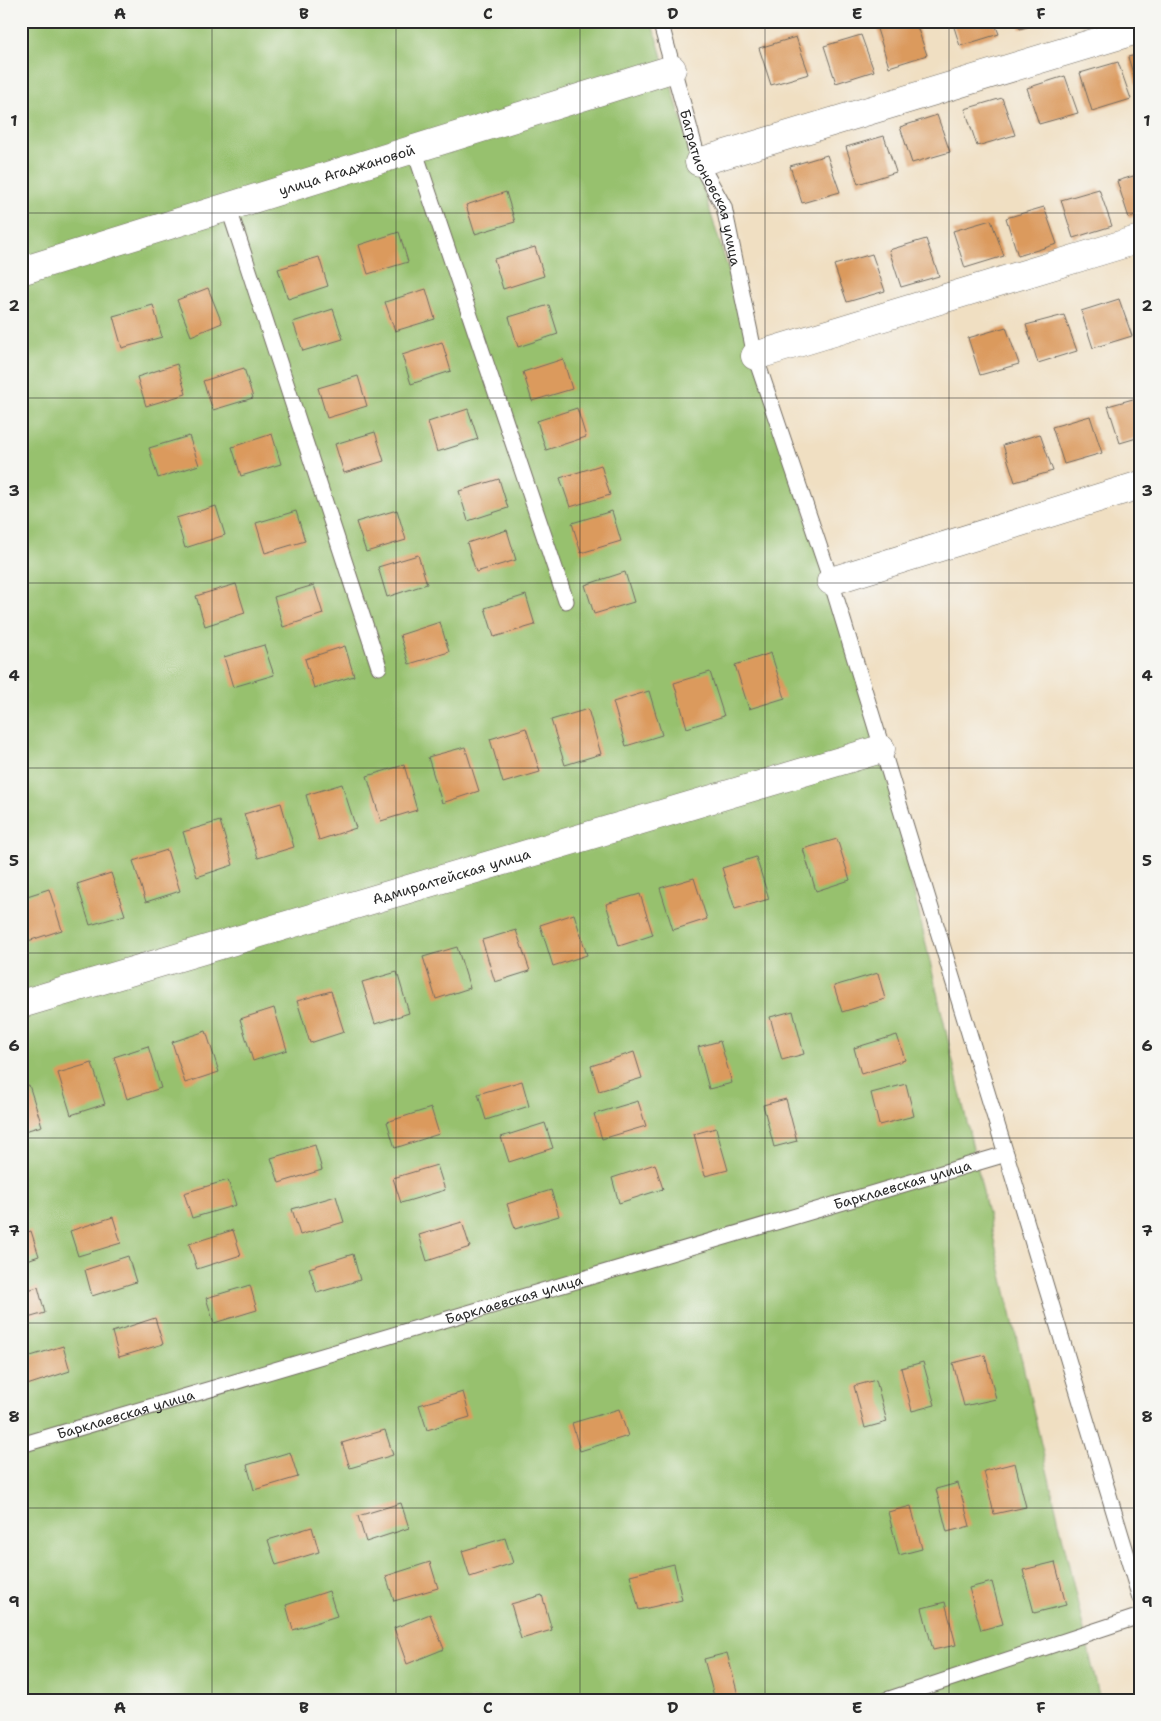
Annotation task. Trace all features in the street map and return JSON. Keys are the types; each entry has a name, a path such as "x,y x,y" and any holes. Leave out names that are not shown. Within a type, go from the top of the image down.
{"street":[{"path":"699,162 1140,29"},
{"name":"улица Агаджановой","path":"21,271 672,69"},
{"path":"755,356 1140,239"},
{"path":"831,581 1140,485"},
{"name":"Адмиралтейская улица","path":"21,1004 881,749"}],"lane":[{"name":"Багратионовская улица","path":"660,21 699,162 724,208 755,356 831,581 1140,1598"},
{"path":"414,149 566,601"},
{"path":"228,206 378,667"},
{"name":"Барклаевская улица","path":"21,1445 1006,1154"},
{"path":"886,1700 1140,1616"}],"green space":[{"path":"21,21 651,21 755,356 881,749 1100,1700 21,1700"}],"building":[{"path":"904,21 915,21 927,55 889,67 877,29"},
{"path":"952,21 994,21 999,34 960,46"},
{"path":"1018,21 1044,21 1044,22 1020,29"},
{"path":"861,35 874,71 836,83 824,46"},
{"path":"796,37 809,74 771,85 759,48"},
{"path":"1140,54 1140,93 1139,93 1128,57"},
{"path":"1118,62 1131,99 1092,111 1080,73"},
{"path":"1065,76 1078,113 1039,124 1027,88"},
{"path":"1002,98 1015,135 977,146 965,109"},
{"path":"937,115 950,152 912,163 900,127"},
{"path":"884,136 896,172 858,184 846,147"},
{"path":"827,155 840,192 802,203 790,166"},
{"path":"1140,174 1140,215 1129,218 1117,181"},
{"path":"1099,189 1112,226 1073,238 1061,200"},
{"path":"506,192 515,222 475,234 466,205"},
{"path":"1044,207 1057,244 1018,256 1006,218"},
{"path":"991,220 1004,256 965,268 953,231"},
{"path":"399,232 408,262 368,274 359,245"},
{"path":"926,239 939,276 901,287 889,250"},
{"path":"535,247 544,276 503,289 494,259"},
{"path":"872,254 885,291 847,302 834,265"},
{"path":"319,257 328,286 288,299 278,269"},
{"path":"208,288 222,323 191,336 177,300"},
{"path":"426,289 435,319 395,331 385,302"},
{"path":"1119,299 1132,336 1093,348 1081,311"},
{"path":"153,305 162,337 122,348 113,316"},
{"path":"549,305 558,334 518,347 509,317"},
{"path":"333,309 343,339 303,351 293,322"},
{"path":"1064,315 1077,351 1038,363 1026,325"},
{"path":"1006,327 1019,364 980,375 968,338"},
{"path":"442,342 451,371 411,384 402,355"},
{"path":"563,359 572,389 532,401 523,372"},
{"path":"177,364 186,394 146,406 137,377"},
{"path":"244,368 253,398 213,410 203,381"},
{"path":"358,376 367,406 327,418 318,388"},
{"path":"1140,397 1140,437 1120,443 1108,406"},
{"path":"577,408 586,437 546,450 537,421"},
{"path":"468,409 478,439 437,452 428,422"},
{"path":"1090,416 1102,453 1064,464 1052,427"},
{"path":"375,432 384,461 344,473 335,444"},
{"path":"272,434 281,464 241,476 232,447"},
{"path":"1040,434 1053,471 1015,482 1003,445"},
{"path":"189,436 199,465 158,478 149,448"},
{"path":"601,465 610,495 570,507 560,478"},
{"path":"499,479 508,508 468,521 459,491"},
{"path":"216,506 225,535 185,548 176,518"},
{"path":"397,510 406,540 366,552 356,522"},
{"path":"296,511 305,541 265,553 256,523"},
{"path":"612,511 621,541 581,553 572,523"},
{"path":"507,530 516,560 476,572 467,543"},
{"path":"418,555 427,584 387,597 378,567"},
{"path":"625,572 634,602 594,614 585,585"},
{"path":"236,584 245,613 205,626 196,596"},
{"path":"314,585 323,614 283,627 274,597"},
{"path":"526,595 535,625 494,637 485,608"},
{"path":"440,622 449,652 409,664 400,635"},
{"path":"264,645 274,675 233,687 224,657"},
{"path":"345,646 354,676 314,688 305,659"},
{"path":"771,653 785,698 749,709 735,665"},
{"path":"710,672 724,716 687,728 674,683"},
{"path":"649,691 662,735 626,746 613,702"},
{"path":"588,709 601,754 565,765 551,720"},
{"path":"526,728 540,772 503,783 490,739"},
{"path":"465,747 479,791 442,803 428,757"},
{"path":"404,765 417,810 381,821 367,776"},
{"path":"342,784 356,828 319,840 306,795"},
{"path":"281,803 294,847 258,858 244,814"},
{"path":"220,821 233,865 197,877 183,832"},
{"path":"837,839 850,880 816,891 803,849"},
{"path":"167,850 180,891 146,902 133,861"},
{"path":"756,857 769,899 735,909 722,868"},
{"path":"111,873 125,915 90,925 77,884"},
{"path":"694,878 707,919 673,930 660,888"},
{"path":"49,889 62,930 28,941 21,920 21,898"},
{"path":"640,894 653,935 619,946 606,904"},
{"path":"574,914 587,955 553,966 540,925"},
{"path":"516,930 530,971 495,982 482,940"},
{"path":"457,947 470,988 436,999 423,957"},
{"path":"397,972 409,1013 375,1024 362,982"},
{"path":"878,973 885,999 842,1012 834,986"},
{"path":"331,991 344,1032 310,1043 297,1001"},
{"path":"274,1008 287,1050 253,1061 240,1019"},
{"path":"793,1011 804,1054 782,1060 770,1017"},
{"path":"206,1031 219,1072 185,1083 172,1042"},
{"path":"897,1035 905,1060 861,1074 854,1048"},
{"path":"720,1041 732,1083 709,1089 698,1047"},
{"path":"148,1046 161,1088 127,1099 114,1057"},
{"path":"634,1052 642,1078 599,1091 591,1066"},
{"path":"92,1063 105,1104 71,1115 58,1073"},
{"path":"522,1081 529,1106 486,1120 478,1094"},
{"path":"906,1084 914,1116 879,1125 871,1093"},
{"path":"29,1085 42,1126 21,1132 21,1087"},
{"path":"786,1099 797,1141 774,1147 763,1105"},
{"path":"638,1101 646,1126 602,1139 594,1114"},
{"path":"431,1108 439,1134 395,1148 387,1122"},
{"path":"545,1123 553,1148 509,1162 501,1137"},
{"path":"716,1128 728,1170 705,1176 694,1134"},
{"path":"315,1145 322,1170 279,1183 271,1158"},
{"path":"655,1164 663,1189 619,1203 612,1178"},
{"path":"437,1165 445,1190 401,1203 393,1178"},
{"path":"228,1180 236,1205 192,1218 184,1193"},
{"path":"551,1190 559,1216 515,1229 507,1204"},
{"path":"336,1196 344,1222 300,1235 292,1209"},
{"path":"113,1217 121,1243 78,1256 70,1231"},
{"path":"462,1222 470,1247 427,1261 419,1235"},
{"path":"233,1230 241,1255 197,1269 189,1244"},
{"path":"31,1231 39,1256 21,1262 21,1234"},
{"path":"353,1254 360,1280 317,1293 309,1268"},
{"path":"128,1256 136,1282 92,1296 85,1270"},
{"path":"250,1285 257,1310 214,1323 206,1298"},
{"path":"38,1287 45,1313 21,1320 21,1292"},
{"path":"155,1318 163,1344 119,1357 112,1332"},
{"path":"63,1346 70,1371 27,1385 21,1367 21,1359"},
{"path":"985,1355 996,1399 964,1406 953,1363"},
{"path":"923,1362 935,1405 912,1411 901,1368"},
{"path":"876,1380 887,1422 865,1428 854,1386"},
{"path":"463,1392 470,1417 427,1430 419,1405"},
{"path":"619,1409 628,1436 580,1451 572,1423"},
{"path":"385,1430 393,1455 350,1468 342,1443"},
{"path":"290,1452 298,1477 254,1490 247,1465"},
{"path":"1015,1463 1026,1507 994,1514 984,1471"},
{"path":"958,1483 970,1526 947,1532 936,1489"},
{"path":"401,1503 409,1528 366,1542 358,1516"},
{"path":"911,1506 922,1549 899,1555 888,1512"},
{"path":"312,1527 319,1552 276,1565 268,1540"},
{"path":"505,1538 513,1563 470,1577 462,1551"},
{"path":"430,1562 438,1588 394,1601 386,1576"},
{"path":"1055,1562 1066,1605 1034,1613 1023,1570"},
{"path":"674,1564 682,1600 639,1610 630,1575"},
{"path":"992,1582 1003,1624 981,1630 969,1588"},
{"path":"329,1591 337,1616 293,1630 286,1605"},
{"path":"542,1595 552,1630 521,1639 511,1604"},
{"path":"945,1602 956,1645 933,1650 922,1608"},
{"path":"430,1614 444,1649 407,1664 394,1628"},
{"path":"727,1653 738,1695 715,1700 704,1659"}]}
